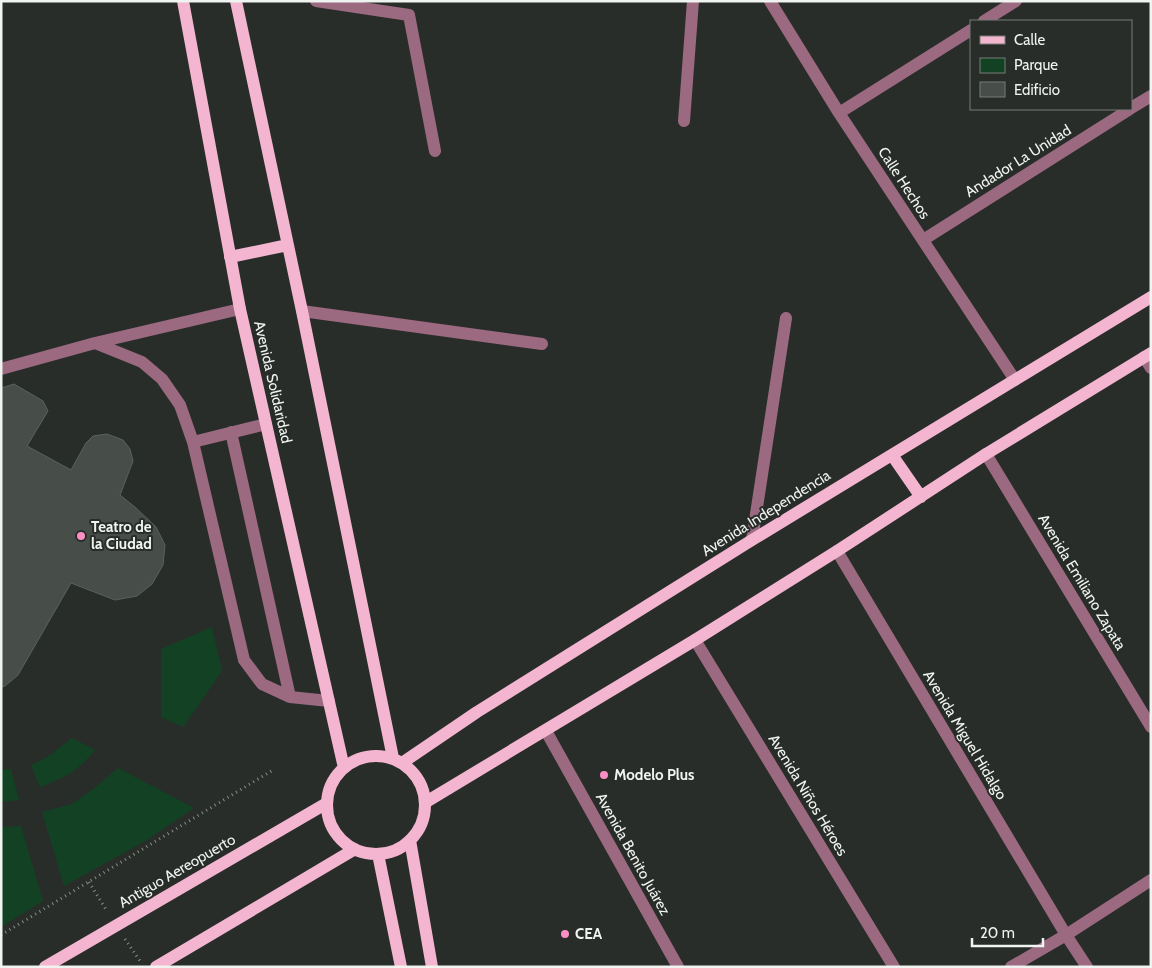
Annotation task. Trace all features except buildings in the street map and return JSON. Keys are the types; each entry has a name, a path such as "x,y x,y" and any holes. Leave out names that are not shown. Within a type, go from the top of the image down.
{"main road":[{"name":"Avenida Solidaridad","path":"183,1 240,309 344,768"},
{"path":"236,1 397,760"},
{"path":"230,257 288,245"},
{"name":"Avenida Independencia","path":"397,760 892,454 1151,297"},
{"path":"426,802 695,640 986,454 1149,359"},
{"path":"892,454 920,497"},
{"path":"376,756 397,760 414,773 423,787 426,802 419,830 401,848 378,854 366,853 355,849 343,841 334,830 328,817 329,790 335,778 344,768 359,759 376,756"},
{"name":"Antiguo Aereopuerto","path":"45,967 327,804"},
{"path":"410,840 432,967"},
{"path":"156,967 355,849"},
{"path":"378,854 401,967"}],"street":[{"path":"316,1 409,15 435,152"},
{"path":"684,121 693,1"},
{"name":"Calle Hechos","path":"770,1 839,113 1015,380"},
{"path":"986,20 1016,1"},
{"path":"839,113 970,31"},
{"name":"Andador La Unidad","path":"1132,108 1151,96"},
{"name":"Andador La Unidad","path":"923,240 1129,110"},
{"path":"1,369 95,343 240,309"},
{"path":"302,311 542,344"},
{"path":"752,540 786,318"},
{"path":"95,343 142,362 162,379 180,405 193,442 244,660 262,684 290,697 329,701"},
{"path":"193,442 266,424"},
{"path":"231,432 290,697"},
{"name":"Avenida Emiliano Zapata","path":"986,454 1151,727"},
{"name":"Avenida Miguel Hidalgo","path":"837,551 1066,935 1088,967"},
{"name":"Avenida Niños Héroes","path":"695,640 894,967"},
{"name":"Avenida Benito Juárez","path":"546,731 678,967"},
{"path":"1011,967 1066,935 1151,880"},
{"path":"668,950 670,967"}],"path":[{"path":"1,935 273,770"}],"green space":[{"path":"212,627 222,671 183,727 161,717 161,649"},
{"path":"72,738 95,750 82,764 70,773 40,787 31,765 46,758"},
{"path":"118,768 194,808 147,840 64,886 42,812 72,804"},
{"path":"11,769 19,800 1,802 1,770"},
{"path":"21,826 43,901 1,927 1,827"}],"place":[{"name":"Teatro de la Ciudad","path":"81,536"},
{"name":"Modelo Plus","path":"604,775"},
{"name":"CEA","path":"565,934"}]}
